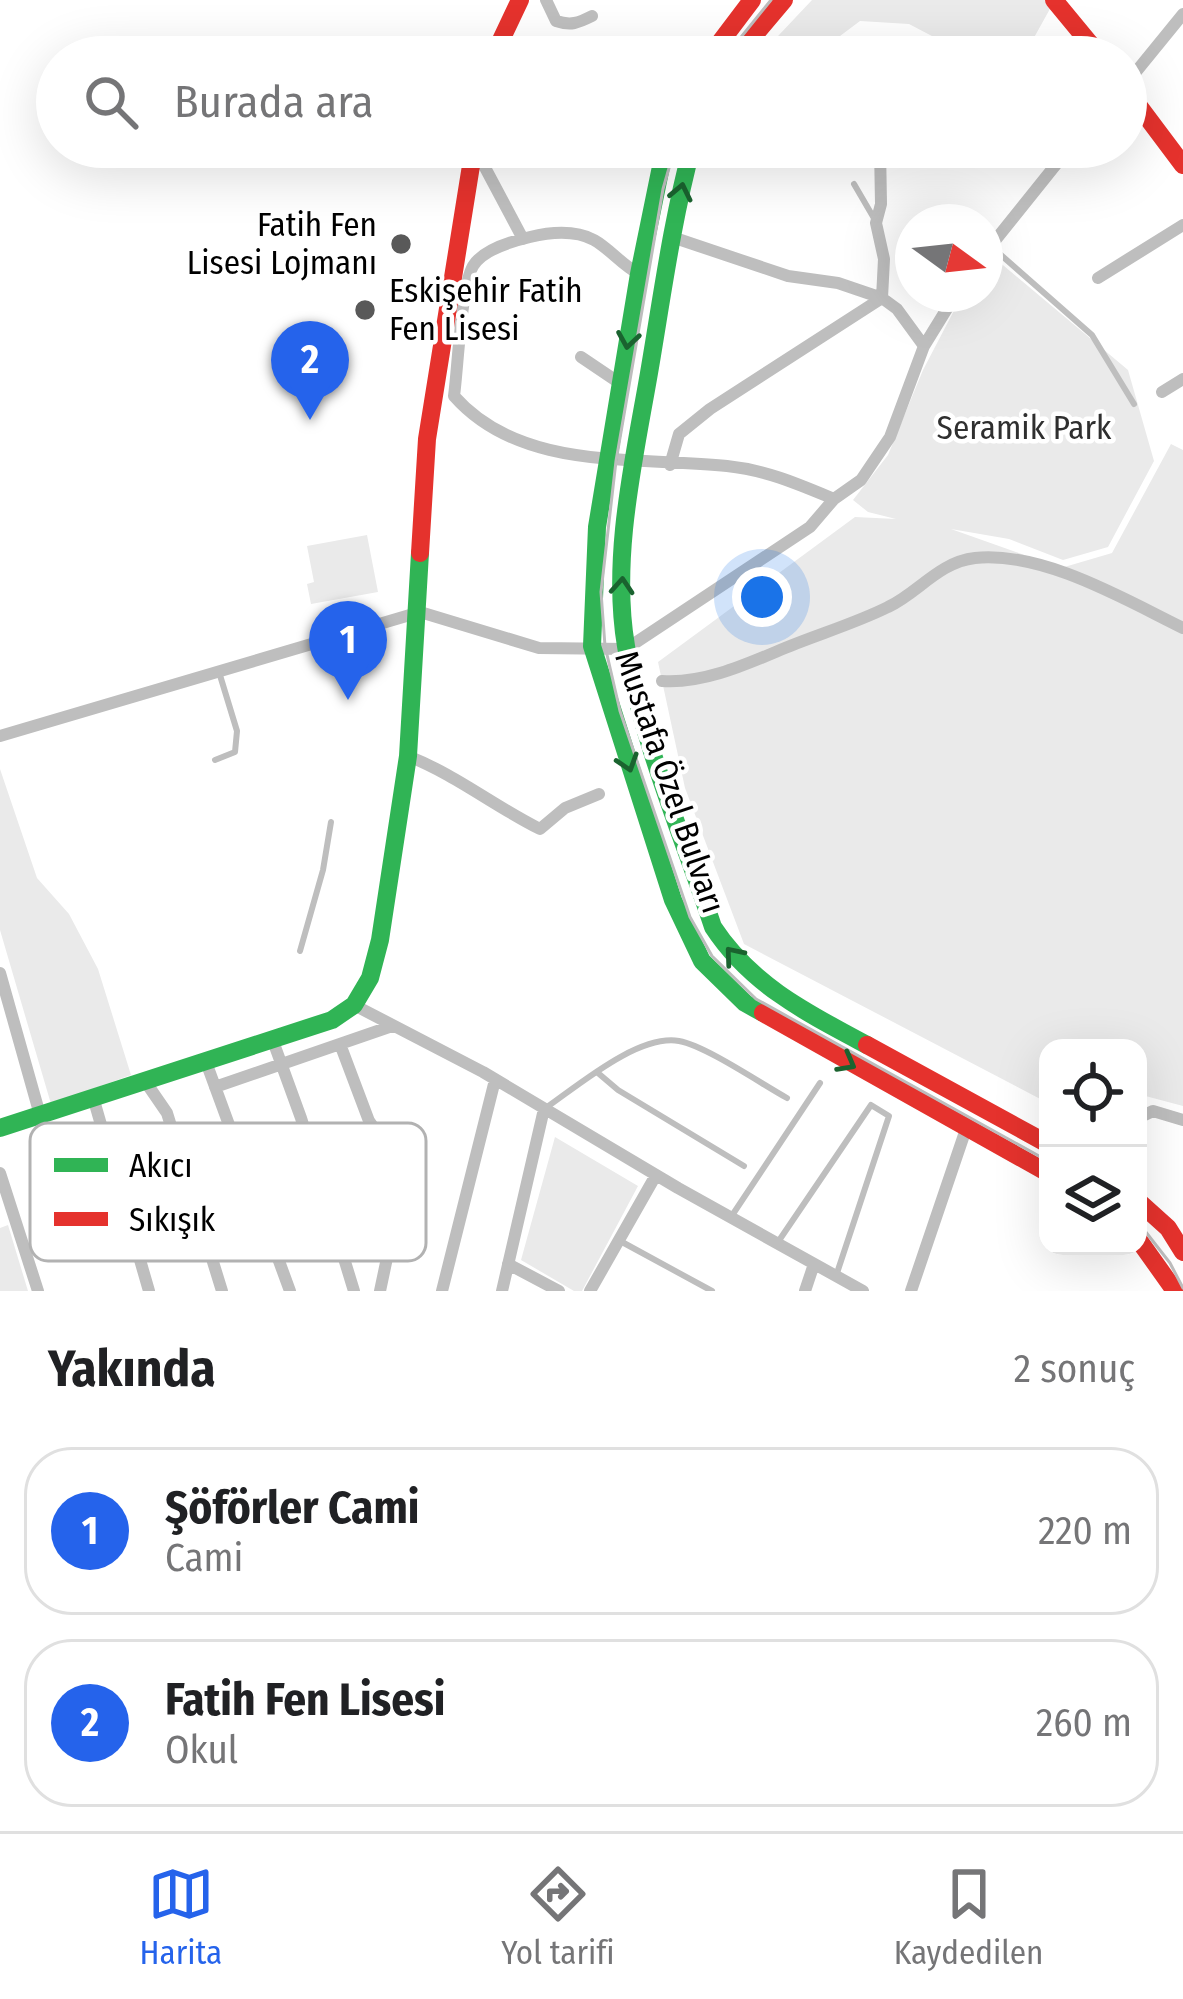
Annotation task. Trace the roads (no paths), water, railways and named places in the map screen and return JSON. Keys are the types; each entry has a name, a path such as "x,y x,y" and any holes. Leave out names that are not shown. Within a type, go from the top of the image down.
{"main road":[{"path":"503,36 520,0"},
{"path":"725,36 752,0"},
{"path":"754,36 784,0"},
{"path":"1054,0 1083,36"},
{"path":"1147,115 1183,165"},
{"path":"0,1128 332,1020 354,1005 370,978 408,756 427,439 473,168"},
{"name":"Mustafa Özel Bulvarı","path":"661,168 595,548 592,646 673,900 702,961 745,1003 1039,1168"},
{"name":"Mustafa Özel Bulvarı","path":"687,168 634,461 620,598 626,649 696,885 712,927 754,978 793,1005 1039,1139"},
{"path":"1147,1209 1168,1228 1183,1252"},
{"path":"1147,1252 1175,1291"}],"street":[{"path":"546,0 556,21 575,25 592,16"},
{"path":"1147,59 1183,14"},
{"path":"481,168 523,239"},
{"path":"880,168 876,223 884,260 882,298"},
{"path":"1003,230 1053,168"},
{"path":"1098,278 1183,225"},
{"path":"639,274 598,242 575,233 523,239 492,251 474,264 454,396 473,418 531,446 608,460 772,473 834,499"},
{"path":"672,237 788,276 838,284 882,298 897,309 924,346"},
{"path":"670,465 680,434 710,409 882,298"},
{"path":"0,736 420,612 539,648 626,649 810,527 834,499 861,480 890,437 924,346 945,312"},
{"path":"581,357 621,384"},
{"path":"1162,392 1183,379"},
{"path":"662,680 676,682 719,673 891,607 938,571 974,558 1023,561 1092,584 1183,628"},
{"path":"408,756 443,770 540,829 565,808 599,794"},
{"path":"0,973 40,1114"},
{"path":"354,1005 495,1080 863,1291"},
{"path":"215,1087 392,1026"},
{"path":"273,1041 300,1123"},
{"path":"340,1044 371,1123"},
{"path":"206,1062 228,1123"},
{"path":"442,1291 495,1080"},
{"path":"145,1081 170,1123"},
{"path":"93,1097 101,1123"},
{"path":"502,1291 544,1109"},
{"path":"1147,1114 1153,1111 1183,1120"},
{"path":"911,1291 966,1130"},
{"path":"0,1173 6,1218 38,1291"},
{"path":"590,1291 656,1175"},
{"path":"140,1261 149,1291"},
{"path":"213,1261 222,1291"},
{"path":"279,1261 290,1291"},
{"path":"344,1261 353,1291"},
{"path":"380,1291 386,1261"},
{"path":"508,1264 560,1291"},
{"path":"805,1291 814,1264"}],"lane":[{"path":"854,184 876,223"},
{"path":"1003,261 1092,334 1134,404"},
{"path":"215,760 235,752 237,731 219,672"},
{"path":"300,951 332,822"},
{"path":"544,1109 643,1045 676,1041 787,1098"},
{"path":"598,1073 744,1166"},
{"path":"731,1217 820,1083"},
{"path":"777,1243 871,1105 890,1116 836,1276"},
{"path":"619,1240 712,1291"}],"tram line":[{"path":"742,36 771,0"},
{"path":"669,168 616,461 601,592 605,646 620,711 690,917 712,956 756,999 1039,1156"},
{"path":"1147,1234 1183,1288"}],"place":[{"name":"Fatih Fen Lisesi Lojmanı","path":"401,244"},
{"name":"Eskişehir Fatih Fen Lisesi","path":"365,310"},
{"name":"Fatih Fen Lisesi","path":"310,420"},
{"name":"Şöförler Cami","path":"348,700"}],"park label":[{"name":"Seramik Park","path":"1024,428"}]}
